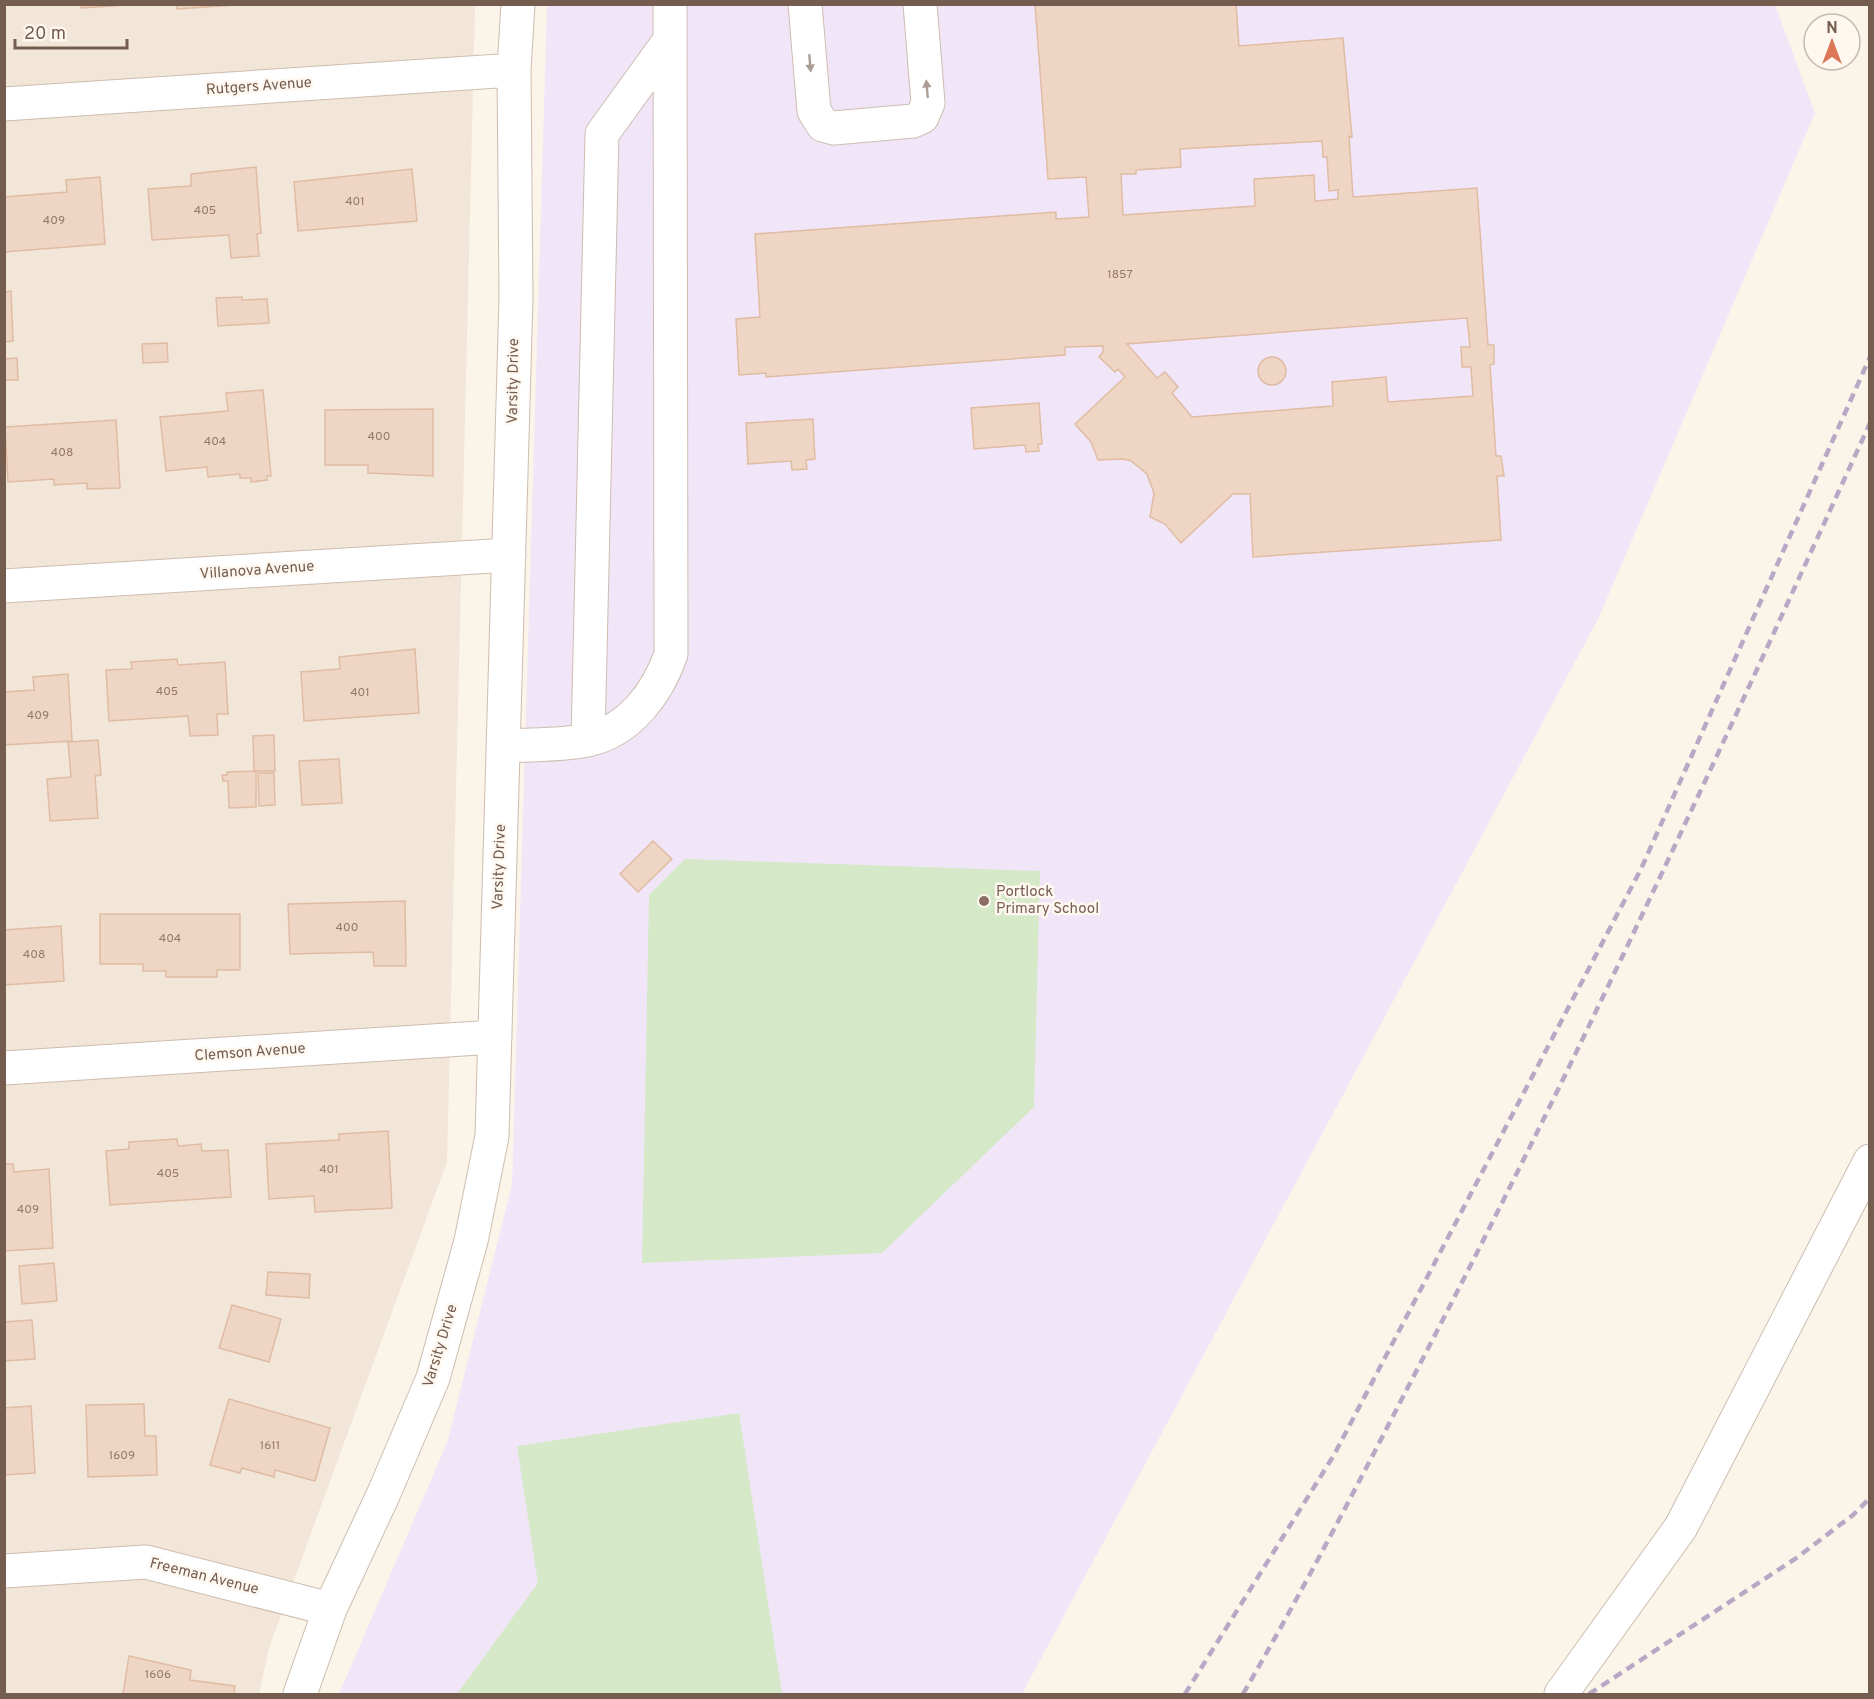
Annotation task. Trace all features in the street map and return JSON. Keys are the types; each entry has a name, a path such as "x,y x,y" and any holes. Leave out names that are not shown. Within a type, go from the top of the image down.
{"street":[{"name":"Varsity Drive","path":"300,1695 330,1609 384,1493 433,1378 471,1241 492,1136 516,298 514,70 518,4"},
{"path":"503,746 588,740 612,730 638,712 663,679 671,654 670,4"},
{"path":"805,4 814,111 823,125 834,128 913,121 922,117 928,103 920,4"},
{"path":"588,740 602,134 670,39"},
{"name":"Rutgers Avenue","path":"4,104 514,70"},
{"name":"Villanova Avenue","path":"4,586 509,555"},
{"name":"Clemson Avenue","path":"4,1068 495,1037"},
{"path":"1561,1695 1681,1527 1869,1161"},
{"name":"Freeman Avenue","path":"4,1571 146,1562 330,1609"}],"shaded area":[{"path":"5,5 475,5 447,1162 269,1648 259,1694 5,1694"},
{"name":"Portlock Primary School","path":"547,5 1775,5 1815,113 1599,617 1022,1694 339,1694 447,1443 512,1185"}],"green space":[{"path":"685,859 1040,871 1034,1107 882,1253 642,1263 649,895"},
{"path":"739,1413 782,1694 457,1694 538,1583 517,1446"}],"building":[{"path":"81,4 127,4 127,5 81,8"},
{"path":"176,4 235,4 235,5 177,9"},
{"path":"1035,4 1236,4 1239,46 1343,38 1352,137 1349,136 1353,197 1477,188 1488,345 1494,345 1494,364 1490,365 1496,456 1501,456 1504,476 1497,476 1501,540 1253,557 1250,494 1233,494 1181,543 1165,524 1150,517 1154,493 1147,474 1131,461 1098,460 1091,442 1075,424 1125,377 1118,369 1115,372 1099,357 1103,352 1103,346 1065,347 1065,355 766,377 766,373 739,375 736,319 760,317 755,234 1056,212 1056,219 1089,217 1086,177 1048,179","holes":["1322,141 1323,157 1327,157 1329,191 1338,190 1338,199 1315,201 1314,175 1254,179 1255,206 1123,215 1121,174 1136,174 1136,170 1181,167 1180,149","1467,318 1470,347 1461,347 1462,367 1471,367 1473,396 1388,402 1386,377 1332,382 1333,406 1192,417 1172,393 1178,387 1165,372 1157,378 1127,344"]},
{"path":"256,167 261,233 257,234 259,256 231,258 229,235 152,240 148,189 191,186 191,174"},
{"path":"412,169 417,221 298,231 294,182"},
{"path":"100,177 105,244 4,252 4,197 67,192 66,180"},
{"path":"11,291 13,341 4,342 4,292"},
{"path":"242,297 242,300 267,299 269,323 218,326 216,298"},
{"path":"167,343 168,362 143,363 142,344"},
{"path":"1272,357 1282,361 1286,371 1282,381 1272,385 1262,381 1258,371 1262,361"},
{"path":"17,358 18,380 4,380 4,359"},
{"path":"263,390 271,476 267,476 267,480 251,482 251,478 240,478 240,474 208,477 207,467 166,471 160,417 228,411 226,393"},
{"path":"1039,403 1042,444 1038,444 1039,451 1026,452 1025,445 974,449 971,408"},
{"path":"433,409 433,476 368,473 368,465 325,465 325,410"},
{"path":"813,419 815,459 806,460 807,469 792,470 791,461 748,464 746,423"},
{"path":"116,420 120,488 87,489 87,483 54,485 54,479 8,482 5,427"},
{"path":"415,649 419,713 304,721 301,672 340,669 339,657"},
{"path":"177,659 178,665 225,662 228,714 217,714 218,735 190,736 188,716 109,721 106,670 132,669 131,662"},
{"path":"68,674 72,741 4,745 4,692 34,690 33,677"},
{"path":"274,735 275,771 254,771 253,736"},
{"path":"98,740 101,775 95,776 98,818 50,821 47,779 71,777 68,742"},
{"path":"339,759 342,803 302,805 299,761"},
{"path":"256,771 256,807 229,808 228,781 223,781 222,775 227,775 227,772"},
{"path":"258,773 274,773 275,805 259,806"},
{"path":"653,841 672,859 638,892 620,874"},
{"path":"405,901 406,966 374,966 373,952 290,954 288,904"},
{"path":"100,914 240,914 240,970 217,970 217,977 166,977 166,971 143,971 143,964 100,964"},
{"path":"61,926 64,981 4,985 4,930"},
{"path":"388,1131 392,1208 315,1212 314,1196 269,1199 266,1144 339,1140 339,1134"},
{"path":"177,1139 178,1146 201,1144 202,1151 228,1150 231,1197 110,1205 106,1151 129,1149 129,1142"},
{"path":"4,1164 13,1164 14,1172 49,1169 53,1248 4,1251"},
{"path":"54,1263 57,1301 22,1304 19,1266"},
{"path":"268,1272 310,1274 309,1298 266,1295"},
{"path":"232,1305 281,1319 269,1362 219,1348"},
{"path":"32,1320 35,1359 4,1361 4,1322"},
{"path":"229,1399 330,1428 315,1481 275,1470 274,1477 242,1468 240,1473 210,1465"},
{"path":"144,1404 145,1436 156,1436 157,1475 88,1477 86,1405"},
{"path":"31,1406 35,1473 4,1475 4,1408"},
{"path":"129,1656 191,1670 190,1680 235,1686 234,1694 123,1694"}],"railway":[{"path":"1185,1694 1334,1455 1641,869 1870,357"},
{"path":"1243,1694 1348,1503 1529,1149 1702,787 1870,423"},
{"path":"1589,1694 1795,1559 1853,1515 1870,1498"}],"place":[{"name":"Portlock Primary School","path":"984,901"}]}
